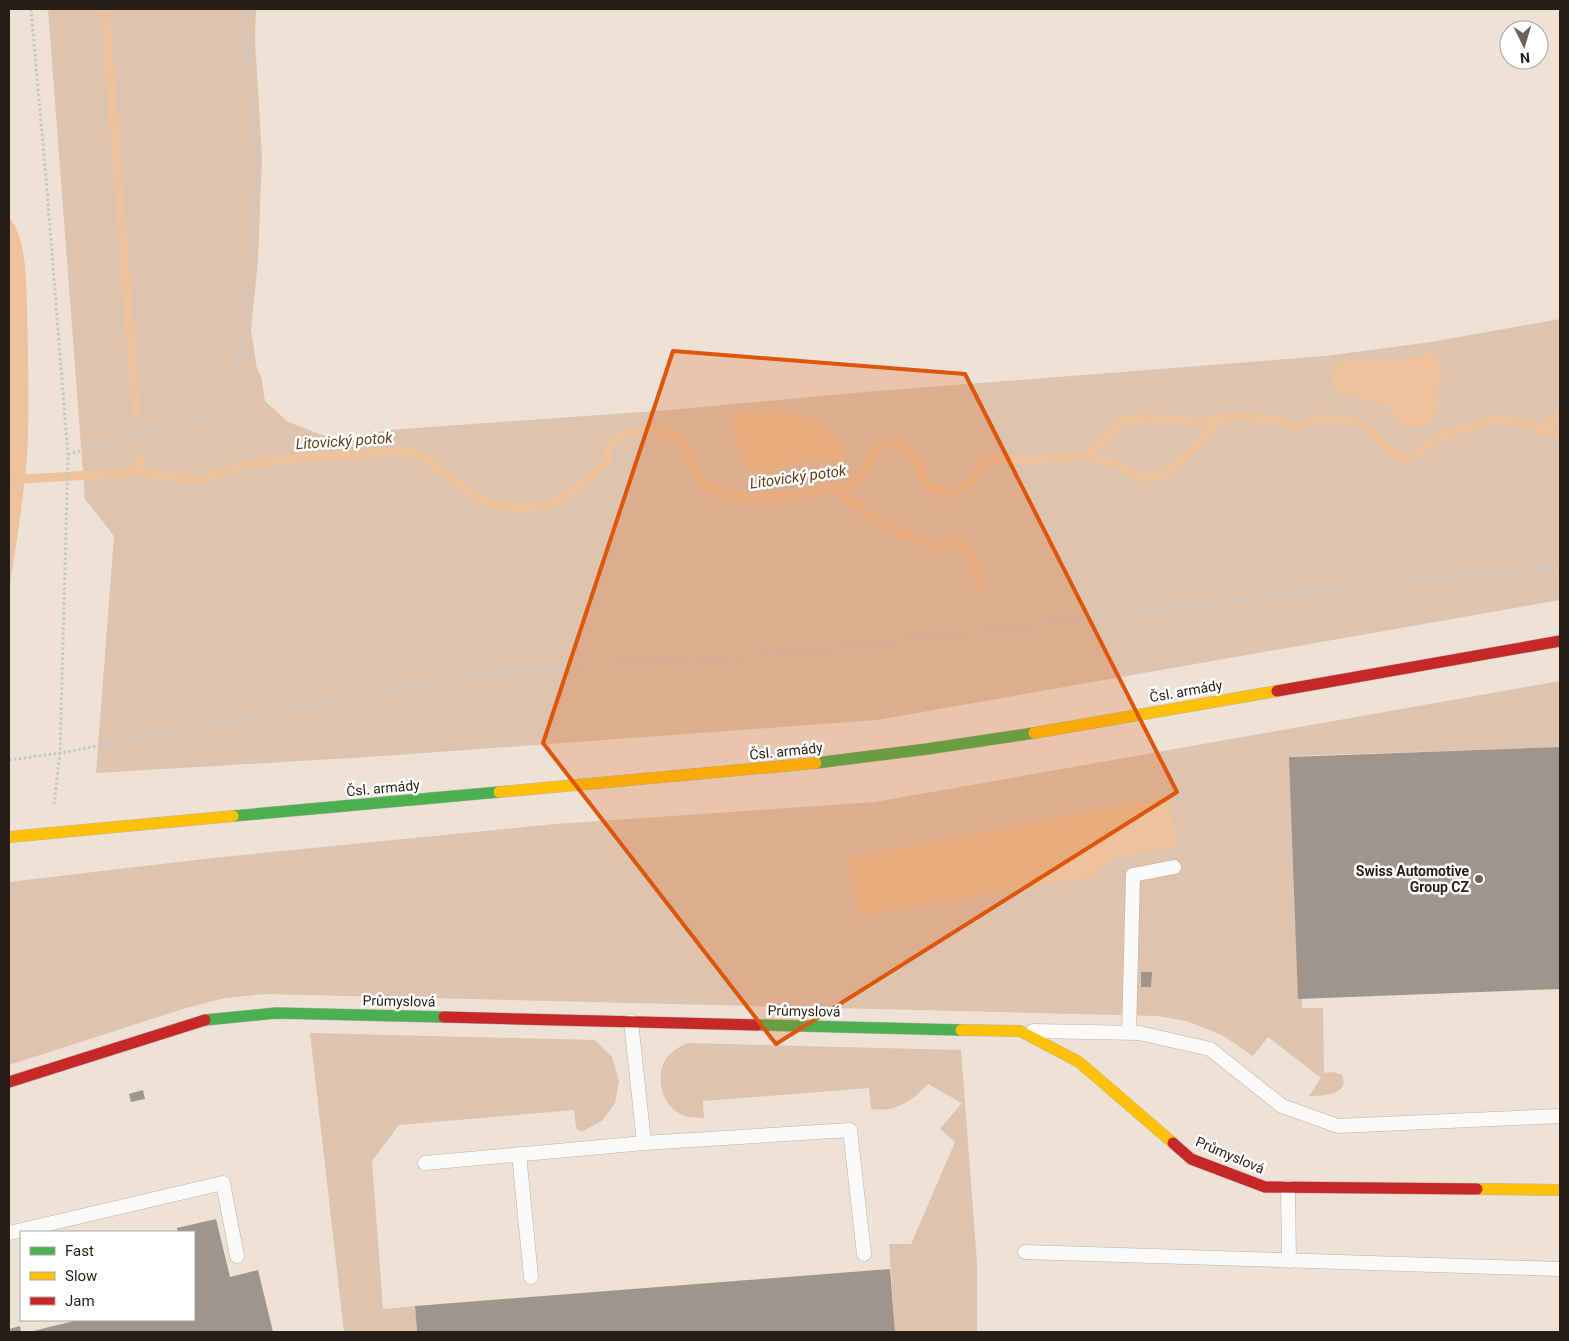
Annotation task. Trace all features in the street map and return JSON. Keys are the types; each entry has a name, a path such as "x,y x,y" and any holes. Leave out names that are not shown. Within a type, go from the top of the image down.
{"street":[{"name":"Čsl. armády","path":"9,837 784,767 1053,730 1560,641"},
{"name":"Průmyslová","path":"9,1082 200,1021 276,1013 1020,1031 1079,1062 1191,1159 1266,1187 1560,1190"}],"lane":[{"path":"1130,1033 1133,874 1174,867"},
{"path":"631,1021 644,1143"},
{"path":"1020,1031 1139,1033 1210,1049 1282,1106 1338,1126 1560,1116"},
{"path":"425,1163 644,1143 850,1130 864,1254"},
{"path":"519,1154 531,1277"},
{"path":"9,1233 223,1183 237,1256"},
{"path":"1288,1187 1289,1261"},
{"path":"1026,1252 1560,1269"}],"path":[{"path":"31,9 68,455 60,753 53,832"},
{"path":"68,455 212,415 228,395 244,342 259,162 243,9"},
{"path":"9,760 60,753 473,675 580,665 785,654 1382,583 1560,566"}],"highlighted area":[{"path":"673,351 965,374 1177,792 776,1044 543,743"}],"shaded area":[{"path":"48,9 256,9 255,40 262,157 258,261 251,330 257,369 261,376 265,401 288,422 333,439 389,430 669,410 864,392 1325,356 1431,342 1560,319 1560,600 877,720 383,756 96,773 114,536 85,499"},
{"path":"9,217 19,237 24,261 27,308 28,437 25,476 9,592"},
{"path":"1433,349 1442,365 1442,378 1437,389 1440,402 1431,422 1415,427 1401,428 1389,407 1343,393 1333,388 1330,376 1337,363 1375,358 1400,360 1416,358"},
{"path":"746,412 789,413 822,425 837,441 845,463 818,461 793,463 770,474 746,469 731,429 734,417"},
{"path":"1560,681 1560,747 1291,756 1300,997 1302,998 1302,1008 1323,1008 1324,1073 1333,1072 1342,1075 1344,1082 1339,1090 1327,1095 1309,1096 1321,1078 1268,1037 1253,1056 1222,1035 1187,1021 1157,1016 265,994 225,998 186,1008 9,1065 9,882 212,858 555,824 875,802","holes":["1178,845 859,916 847,858"]},
{"path":"1167,796 1179,845 1112,860 1092,877 859,916 847,858"},
{"path":"310,1033 595,1040 612,1057 619,1081 615,1103 602,1121 581,1132 576,1128 574,1110 399,1125 372,1161 383,1309 415,1306 417,1332 344,1332"},
{"path":"687,1043 961,1050 977,1263 977,1332 895,1332 889,1244 911,1244 955,1142 940,1129 962,1103 928,1084 910,1100 889,1109 872,1109 869,1088 703,1101 704,1118 687,1117 677,1112 666,1100 661,1084 661,1076 667,1057"}],"building":[{"path":"1560,747 1560,989 1298,999 1289,757"},
{"path":"1141,972 1152,972 1151,987 1141,987"},
{"path":"143,1090 145,1099 131,1102 129,1094"},
{"path":"216,1219 230,1277 258,1270 273,1332 29,1332 74,1321 195,1321 195,1231 178,1231 177,1228"},
{"path":"890,1269 895,1332 417,1332 415,1306"},
{"path":"20,1326 21,1332 9,1332 9,1329"}],"waterway":[{"path":"105,9 136,412"},
{"path":"1542,429 1560,415"},
{"name":"Litovický potok","path":"9,478 24,479 141,472 200,481 239,466 288,459 405,451 426,458 456,483 490,504 528,508 549,505 589,479 606,463 611,440 634,432 659,430 680,439 702,483 718,494 752,499 788,496 852,486 880,446 898,442 916,461 927,485 945,494 964,488 991,459 1022,460 1086,456 1107,438 1123,420 1149,418 1204,423 1235,416 1278,421 1296,427 1320,418 1348,420 1364,425 1395,455 1407,459 1443,435 1495,419 1529,424 1560,436"},
{"path":"1086,456 1117,464 1140,478 1163,475 1188,455 1220,420"},
{"path":"139,457 141,472"},
{"path":"837,489 857,506 898,532 926,543 940,546 957,541 969,550 980,581"}],"traffic: fast":[{"path":"816,763 1034,733"},
{"path":"233,816 499,792"},
{"path":"205,1020 276,1013 444,1017"},
{"path":"757,1025 961,1030"}],"traffic: slow":[{"path":"1034,733 1277,691"},
{"path":"499,792 816,763"},
{"path":"9,837 233,816"},
{"path":"961,1030 1020,1031 1079,1062 1173,1143"},
{"path":"1477,1189 1560,1190"}],"traffic: jam":[{"path":"1277,691 1560,641"},
{"path":"444,1017 757,1025"},
{"path":"9,1082 205,1020"},
{"path":"1173,1143 1191,1159 1265,1187 1477,1189"}],"place":[{"name":"Swiss Automotive Group CZ","path":"1479,879"}]}
